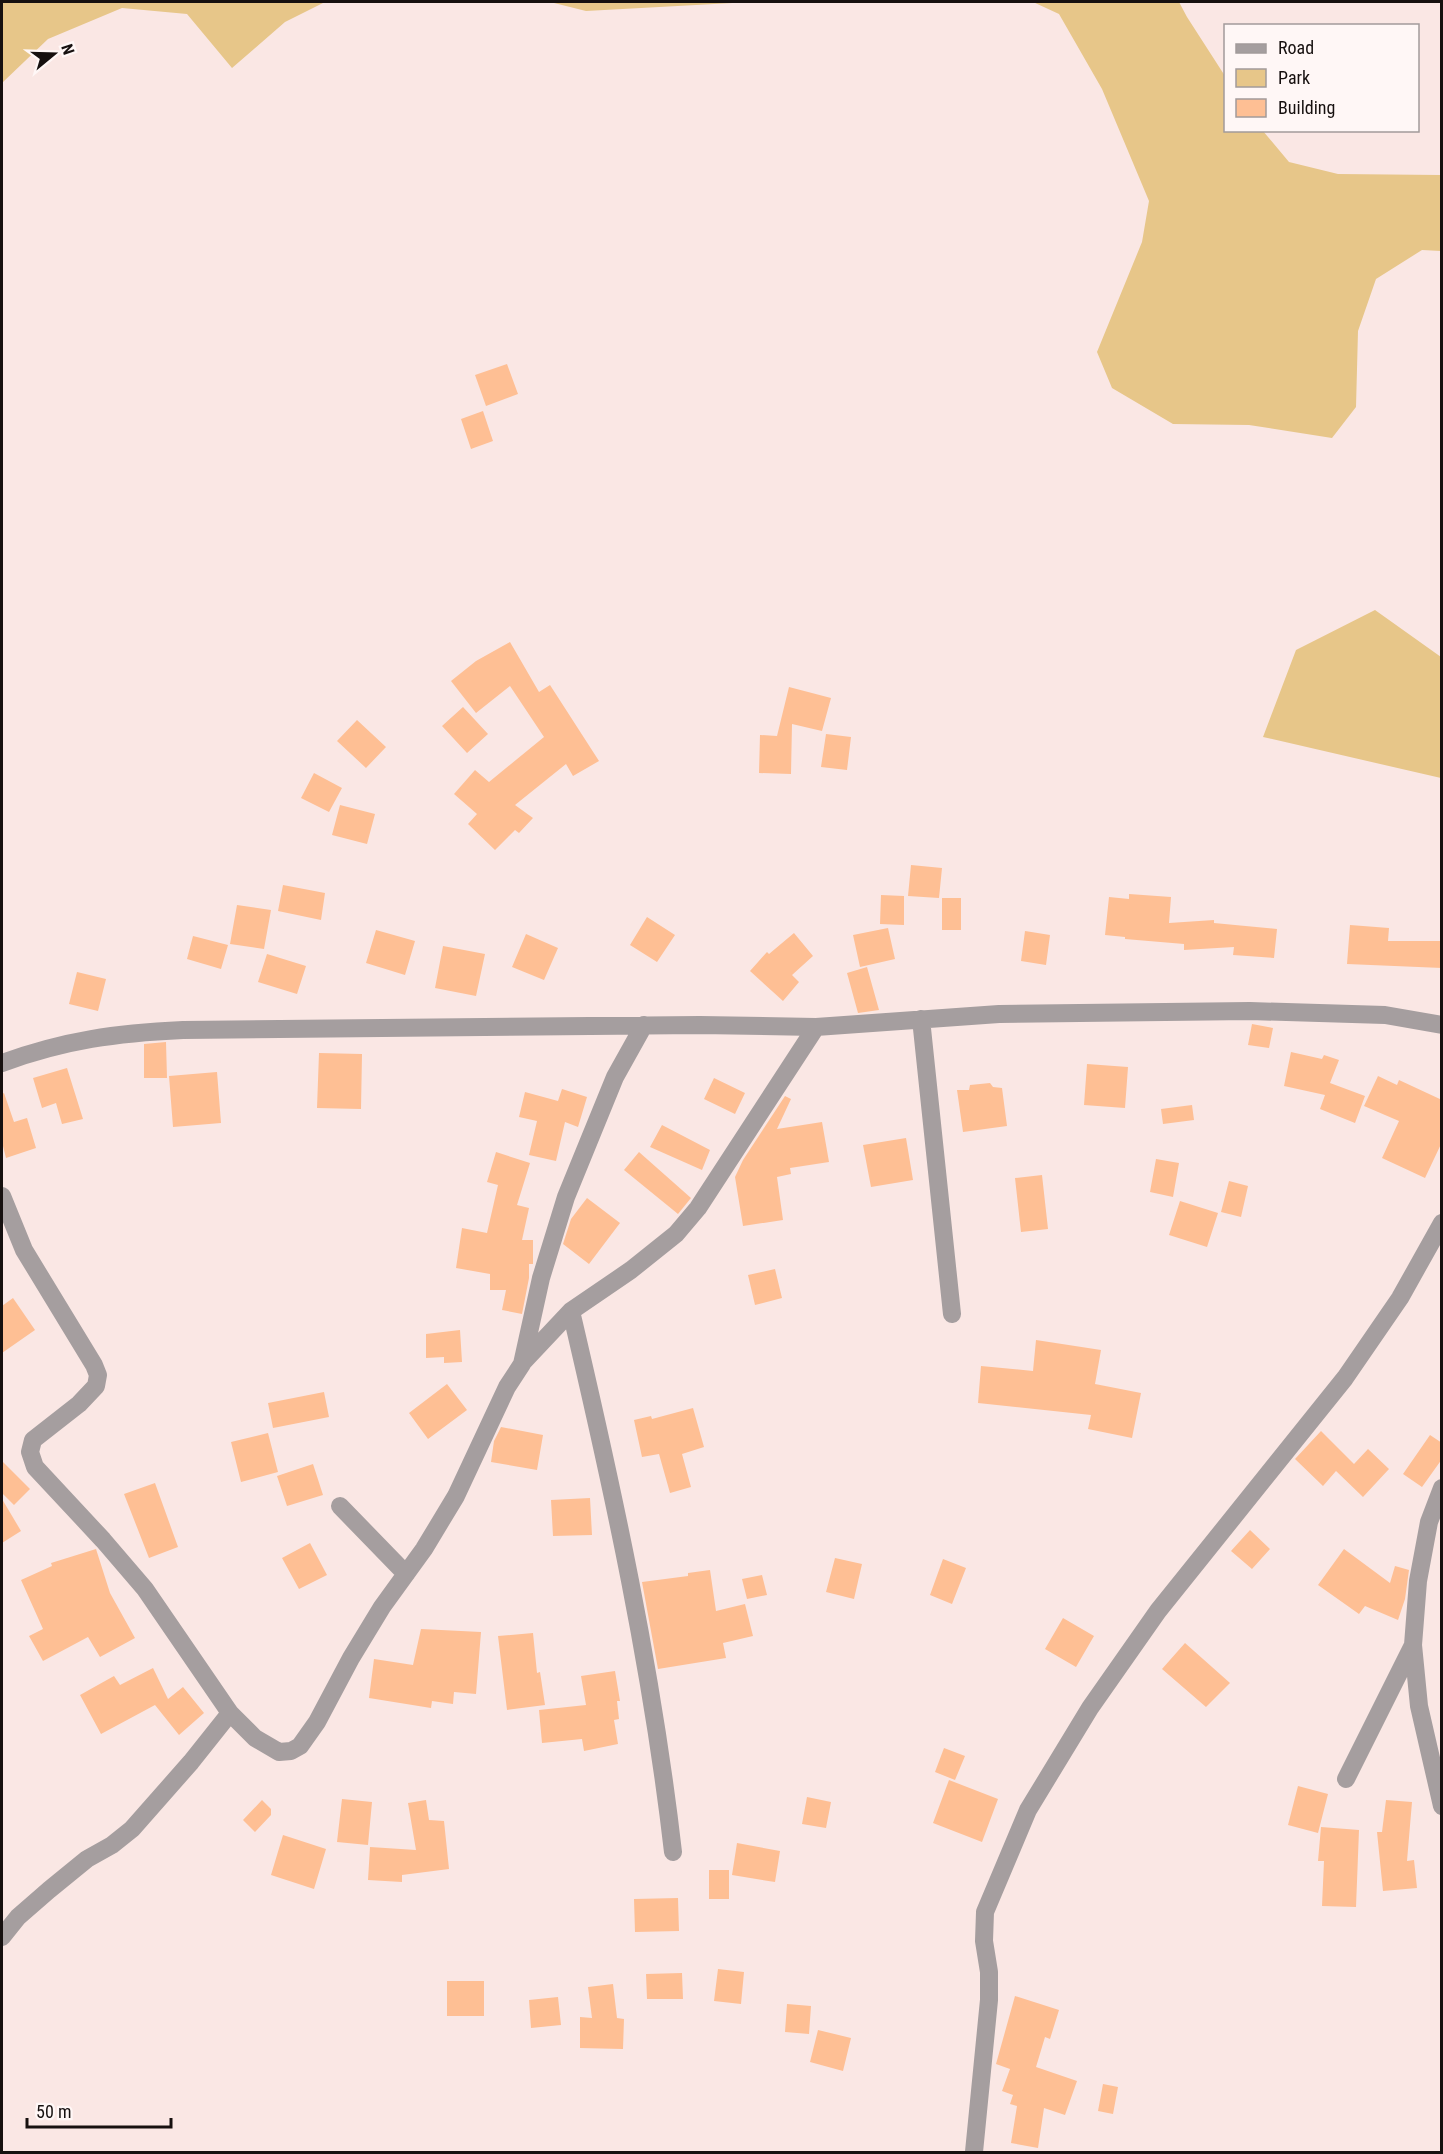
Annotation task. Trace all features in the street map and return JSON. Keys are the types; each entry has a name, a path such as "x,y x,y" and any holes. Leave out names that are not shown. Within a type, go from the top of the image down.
{"street":[{"path":"2,1064 66,1043 126,1032 183,1030 816,1026 999,1014 1250,1011 1385,1015 1442,1025"},
{"path":"921,1019 952,1314"},
{"path":"522,1364 541,1278 566,1197 615,1077 644,1026"},
{"path":"2,1196 24,1250 98,1375 96,1386 79,1404 33,1440 30,1452 35,1467 145,1589 230,1713 255,1738 279,1752 291,1751 300,1746 317,1722 382,1607 424,1549 456,1496 507,1387 522,1364 571,1311 640,1263 676,1234 698,1208 816,1026"},
{"path":"974,2152 989,2000 989,1972 984,1941 985,1912 1028,1810 1090,1708 1158,1611 1345,1378 1400,1298 1442,1223"},
{"path":"571,1311 636,1612 663,1772 673,1852"},
{"path":"1442,1488 1429,1522 1418,1581 1413,1645 1419,1706 1442,1806"},
{"path":"340,1506 406,1574"},
{"path":"1346,1779 1413,1645"},
{"path":"2,1937 18,1917 49,1890 87,1859 112,1845 132,1829 191,1762 230,1713"}],"green space":[{"path":"2,2 325,2 285,22 232,68 187,14 122,8 48,39 2,83"},
{"path":"550,2 751,2 586,11"},
{"path":"1033,2 1179,2 1224,74 1224,132 1264,132 1289,162 1338,174 1441,175 1441,251 1422,250 1376,279 1358,331 1356,407 1332,438 1249,425 1173,424 1112,388 1097,352 1142,242 1149,201 1102,89 1059,14"},
{"path":"1375,610 1441,657 1441,778 1263,737 1296,650"}],"building":[{"path":"507,364 518,394 486,406 475,375"},
{"path":"483,411 493,441 471,449 461,419"},
{"path":"510,642 539,692 550,685 599,761 573,776 566,764 515,805 533,818 519,833 515,830 495,850 468,824 477,814 454,794 475,770 489,782 544,737 510,686 476,713 451,681 476,661"},
{"path":"789,687 831,698 822,731 792,724 791,774 759,773 760,735 777,736"},
{"path":"463,707 488,734 467,753 442,726"},
{"path":"357,720 386,747 366,768 337,741"},
{"path":"826,734 851,737 847,770 821,767"},
{"path":"314,773 342,788 329,812 301,798"},
{"path":"340,805 375,814 367,844 332,835"},
{"path":"911,865 942,868 939,898 908,896"},
{"path":"283,885 325,893 321,920 278,911"},
{"path":"1129,894 1171,897 1169,923 1214,920 1214,923 1277,929 1274,958 1233,955 1234,947 1184,950 1184,944 1105,935 1109,897 1129,899"},
{"path":"881,895 904,896 904,925 880,924"},
{"path":"942,898 961,898 961,930 942,930"},
{"path":"237,905 271,910 264,949 230,944"},
{"path":"647,917 675,935 657,962 630,945"},
{"path":"1350,925 1389,928 1388,941 1442,941 1442,968 1347,964"},
{"path":"888,928 895,959 860,967 853,935"},
{"path":"376,930 415,941 405,975 366,963"},
{"path":"1025,931 1050,935 1046,965 1021,961"},
{"path":"794,933 813,956 792,975 799,982 783,1001 750,971 767,952 769,954"},
{"path":"526,934 558,948 544,980 512,967"},
{"path":"193,936 228,945 221,969 187,959"},
{"path":"443,946 485,954 476,996 435,988"},
{"path":"267,954 306,966 297,994 258,982"},
{"path":"867,967 879,1010 858,1013 847,973"},
{"path":"77,972 106,979 98,1011 69,1004"},
{"path":"1252,1024 1273,1028 1269,1048 1248,1045"},
{"path":"166,1042 167,1078 144,1078 144,1044"},
{"path":"1291,1052 1322,1059 1324,1055 1339,1060 1330,1083 1365,1096 1355,1123 1320,1109 1325,1095 1284,1086"},
{"path":"319,1053 362,1054 361,1109 317,1108"},
{"path":"1087,1064 1128,1067 1125,1108 1084,1105"},
{"path":"67,1068 83,1119 62,1124 56,1103 42,1108 33,1078"},
{"path":"217,1072 221,1123 173,1127 169,1076"},
{"path":"1378,1076 1397,1085 1399,1080 1442,1100 1442,1142 1425,1178 1382,1158 1399,1121 1364,1106"},
{"path":"714,1078 745,1093 735,1114 704,1099"},
{"path":"990,1083 993,1087 1002,1088 1007,1126 963,1132 957,1090 969,1090 970,1085"},
{"path":"562,1089 587,1097 578,1127 565,1122 556,1161 529,1155 537,1121 519,1117 525,1092 558,1101"},
{"path":"4,1093 14,1122 27,1118 36,1148 6,1158 2,1142 2,1094"},
{"path":"785,1096 791,1099 777,1129 822,1122 829,1162 790,1168 791,1174 777,1177 783,1220 743,1226 735,1177 743,1160"},
{"path":"1192,1105 1194,1120 1163,1124 1161,1109"},
{"path":"662,1125 710,1150 702,1170 650,1147"},
{"path":"906,1138 913,1180 871,1187 863,1145"},
{"path":"496,1152 530,1163 517,1205 529,1208 522,1240 533,1240 533,1264 529,1264 529,1278 522,1314 502,1310 506,1290 490,1290 490,1274 456,1268 462,1228 487,1233 498,1185 487,1182"},
{"path":"639,1152 691,1198 678,1214 624,1170"},
{"path":"1156,1159 1179,1163 1173,1197 1150,1192"},
{"path":"1042,1175 1048,1229 1021,1232 1015,1178"},
{"path":"1229,1181 1248,1186 1241,1217 1221,1212"},
{"path":"587,1198 620,1223 589,1264 563,1244 571,1219"},
{"path":"1180,1201 1218,1213 1207,1247 1169,1235"},
{"path":"775,1269 782,1298 755,1305 748,1275"},
{"path":"13,1298 35,1330 2,1353 2,1306"},
{"path":"460,1330 462,1362 444,1363 444,1357 426,1358 426,1334"},
{"path":"1036,1340 1101,1350 1095,1384 1141,1393 1132,1438 1088,1429 1091,1415 978,1403 981,1366 1033,1371"},
{"path":"447,1384 467,1410 428,1439 409,1413"},
{"path":"324,1392 329,1417 273,1428 268,1403"},
{"path":"693,1408 704,1447 682,1454 691,1487 670,1493 659,1454 642,1457 634,1420 651,1416 652,1419"},
{"path":"501,1427 543,1435 537,1470 491,1462 494,1441"},
{"path":"1321,1431 1354,1464 1368,1449 1389,1469 1363,1497 1336,1471 1323,1486 1295,1459"},
{"path":"268,1433 278,1472 241,1482 231,1442"},
{"path":"1430,1435 1442,1443 1442,1459 1422,1487 1403,1474"},
{"path":"2,1461 30,1489 14,1505 2,1493"},
{"path":"313,1464 323,1495 287,1506 277,1476"},
{"path":"155,1483 178,1547 149,1558 124,1494"},
{"path":"590,1498 592,1535 553,1536 551,1500"},
{"path":"2,1499 21,1531 2,1543"},
{"path":"1250,1530 1270,1549 1252,1569 1231,1551"},
{"path":"310,1543 327,1575 299,1589 282,1558"},
{"path":"96,1549 110,1593 135,1638 100,1657 88,1637 43,1661 29,1636 43,1629 21,1580 52,1566 51,1563"},
{"path":"1344,1549 1390,1583 1395,1566 1409,1570 1405,1599 1398,1620 1365,1606 1359,1614 1318,1585"},
{"path":"835,1558 862,1564 854,1599 826,1592"},
{"path":"943,1559 966,1568 952,1604 930,1595"},
{"path":"710,1570 716,1611 745,1604 753,1636 723,1643 726,1658 658,1669 642,1582 688,1576 688,1573"},
{"path":"762,1575 767,1595 747,1599 742,1579"},
{"path":"1063,1618 1094,1636 1076,1667 1045,1649"},
{"path":"421,1629 481,1632 476,1694 454,1692 453,1704 432,1701 431,1708 369,1698 374,1659 413,1665"},
{"path":"533,1633 537,1673 540,1672 545,1705 507,1710 498,1636"},
{"path":"1185,1643 1230,1683 1206,1707 1162,1669"},
{"path":"153,1668 168,1699 183,1687 204,1713 179,1735 155,1705 101,1734 80,1695 114,1676 120,1685"},
{"path":"615,1671 620,1701 617,1701 619,1719 614,1720 618,1744 584,1751 582,1739 542,1743 539,1710 586,1705 581,1676"},
{"path":"944,1748 965,1756 955,1780 935,1772"},
{"path":"949,1780 998,1799 982,1842 933,1823"},
{"path":"1298,1786 1328,1794 1318,1833 1288,1825"},
{"path":"807,1797 831,1802 826,1828 802,1824"},
{"path":"342,1799 372,1802 368,1845 337,1842"},
{"path":"262,1800 271,1809 271,1815 255,1832 243,1820"},
{"path":"426,1800 429,1820 444,1821 449,1869 402,1875 402,1882 368,1880 370,1847 416,1850 408,1803"},
{"path":"1386,1800 1412,1802 1407,1861 1414,1860 1417,1888 1383,1891 1377,1832 1382,1832"},
{"path":"1321,1827 1359,1830 1356,1907 1322,1906 1324,1861 1318,1861"},
{"path":"283,1835 326,1849 314,1889 271,1875"},
{"path":"737,1843 780,1851 775,1882 732,1875"},
{"path":"709,1870 729,1870 729,1899 709,1899"},
{"path":"678,1898 679,1931 635,1932 634,1899"},
{"path":"718,1969 744,1972 741,2004 714,2001"},
{"path":"682,1973 683,1999 647,1999 646,1974"},
{"path":"447,1981 484,1981 484,2016 447,2016"},
{"path":"613,1984 617,2018 624,2019 623,2049 580,2048 580,2017 592,2018 588,1987"},
{"path":"1015,1996 1059,2010 1050,2039 1045,2037 1036,2067 1077,2081 1065,2115 1044,2108 1038,2148 1011,2143 1017,2106 1010,2104 1013,2095 1002,2091 1010,2069 996,2064"},
{"path":"558,1997 561,2025 531,2028 529,2000"},
{"path":"787,2004 811,2006 809,2034 785,2032"},
{"path":"818,2030 851,2038 843,2071 810,2062"},
{"path":"1103,2084 1118,2087 1113,2114 1098,2111"}]}
